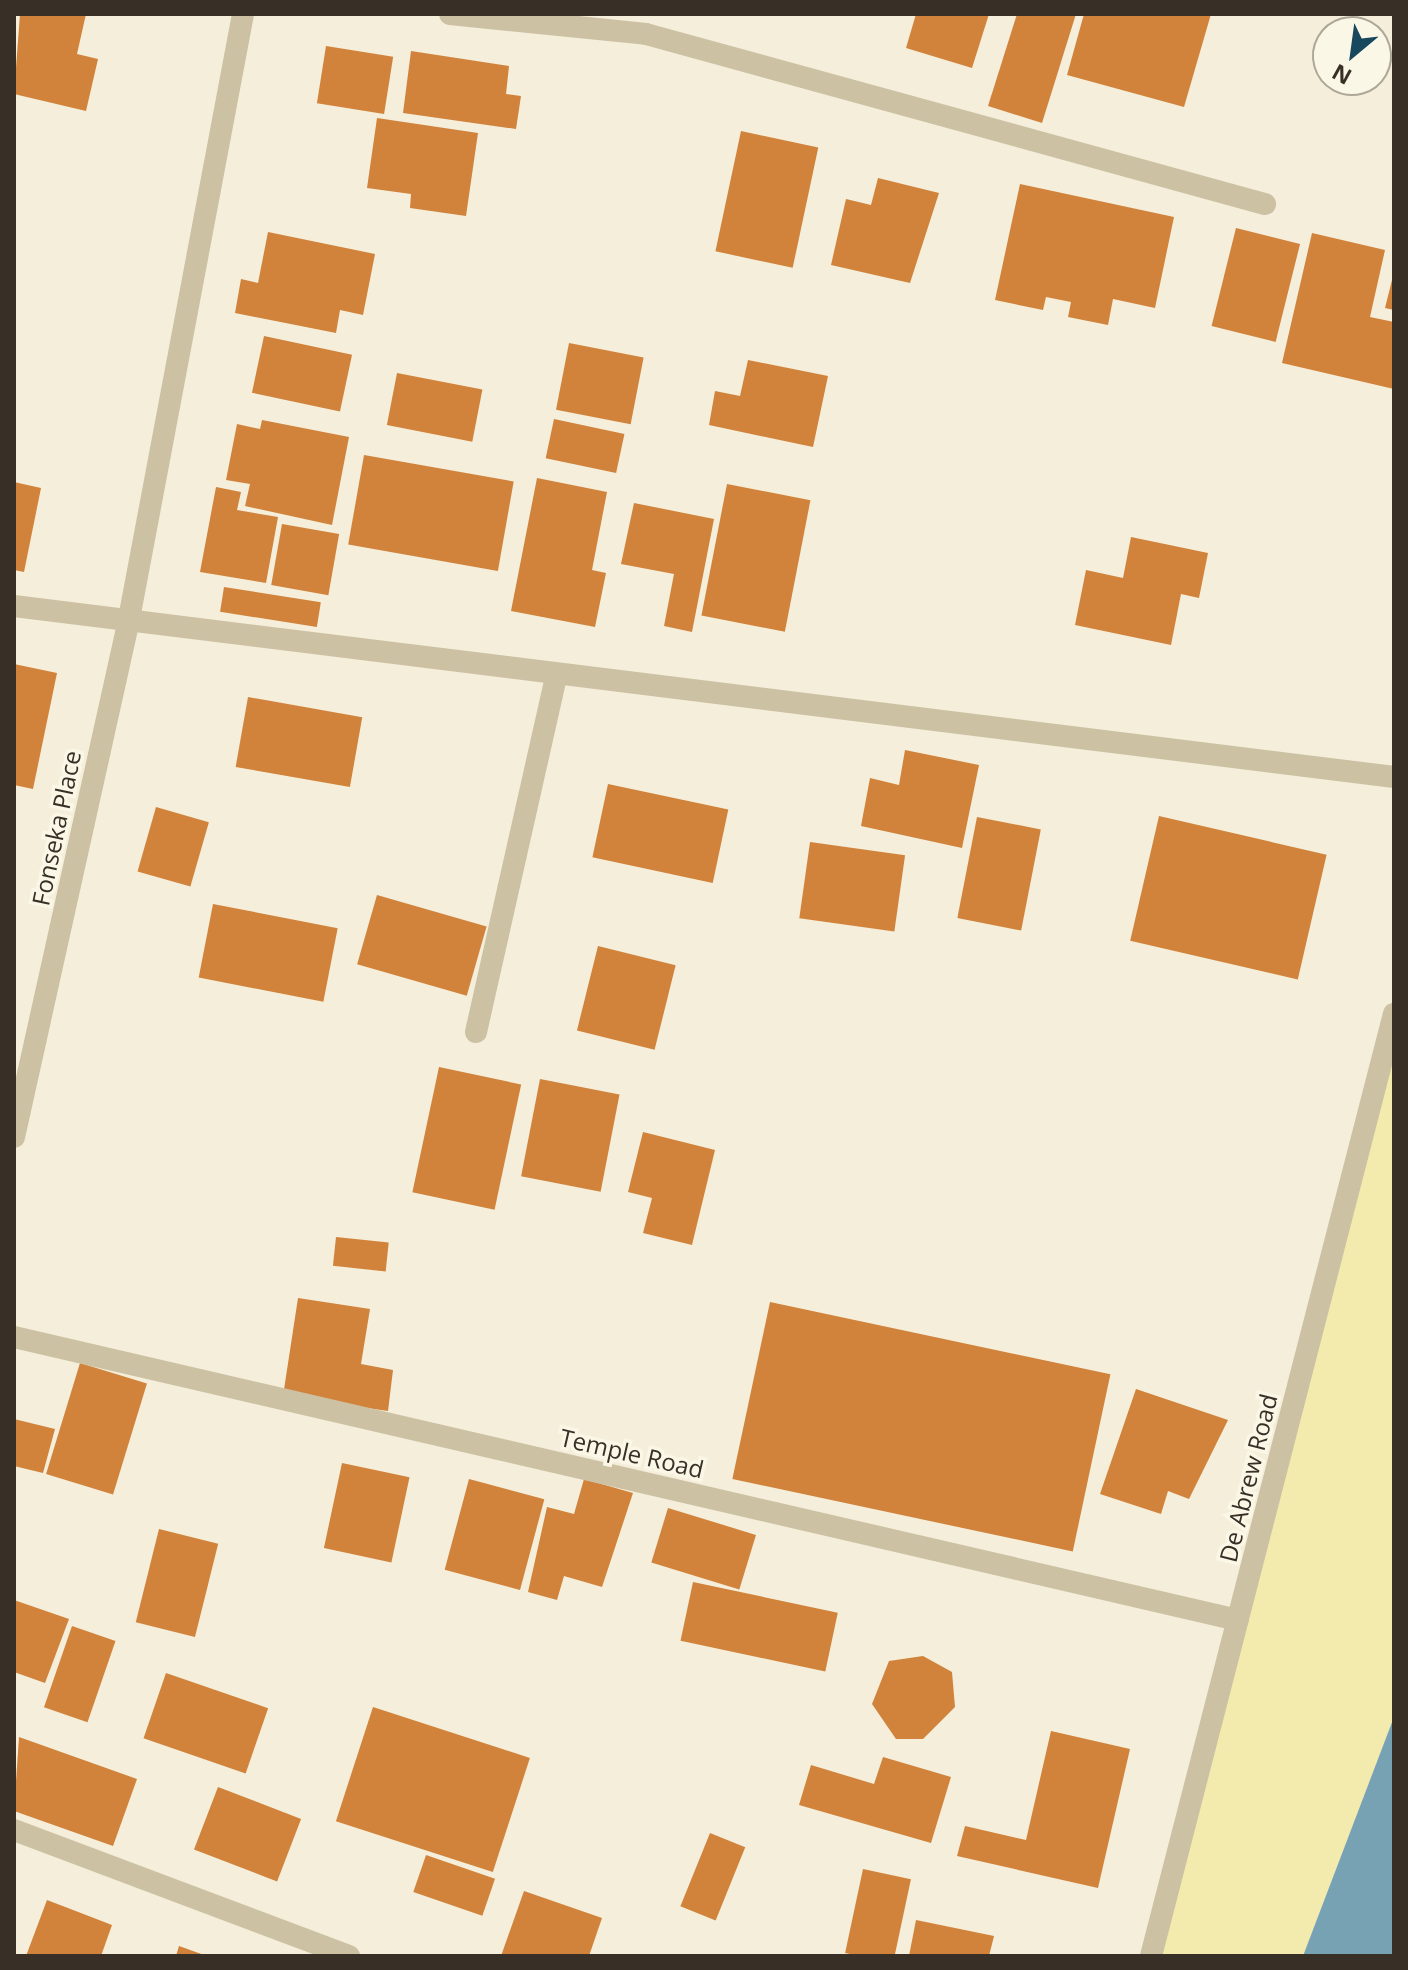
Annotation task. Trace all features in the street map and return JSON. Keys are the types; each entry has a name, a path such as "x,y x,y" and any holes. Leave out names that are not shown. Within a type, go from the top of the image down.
{"street":[{"name":"Fonseka Place","path":"14,1137 128,624 243,14"},
{"path":"450,14 646,34 1265,204"},
{"path":"14,606 128,624 1394,777"},
{"path":"476,1032 556,676"},
{"name":"De Abrew Road","path":"1151,1956 1394,1014"},
{"name":"Temple Road","path":"14,1337 1238,1620"},
{"path":"14,1830 349,1956"}],"sand":[{"path":"1394,1014 1394,1717 1303,1956 1151,1956"}],"water":[{"path":"1394,1717 1394,1956 1303,1956"}],"building":[{"path":"20,14 86,14 77,54 98,59 86,111 14,94"},
{"path":"916,14 989,14 972,68 906,48"},
{"path":"1017,14 1076,14 1042,123 988,106"},
{"path":"1084,14 1211,14 1184,107 1067,75"},
{"path":"326,46 393,57 384,114 317,103"},
{"path":"411,51 509,66 506,94 521,96 516,129 403,113"},
{"path":"377,118 478,133 466,216 410,208 411,194 367,188"},
{"path":"741,131 818,147 793,268 715,251"},
{"path":"878,178 939,193 910,283 831,265 846,199 871,205"},
{"path":"1020,184 1174,217 1155,308 1113,299 1108,325 1068,317 1071,302 1046,297 1043,310 995,300"},
{"path":"1236,228 1300,244 1276,342 1212,326"},
{"path":"268,232 375,254 363,315 340,310 336,333 235,313 241,279 258,283"},
{"path":"1312,233 1385,250 1370,317 1394,322 1394,389 1282,363"},
{"path":"1394,276 1394,310 1385,308"},
{"path":"264,336 352,355 340,411 252,393"},
{"path":"569,343 644,358 631,424 556,410"},
{"path":"748,360 828,376 813,447 709,425 715,391 740,396"},
{"path":"397,373 482,390 472,442 387,425"},
{"path":"554,419 624,434 616,473 546,458"},
{"path":"262,420 349,437 332,525 245,506 250,484 226,480 237,424 260,429"},
{"path":"364,455 514,481 498,571 348,545"},
{"path":"537,478 607,492 592,570 606,573 595,627 511,611"},
{"path":"14,482 41,488 24,572 14,570"},
{"path":"727,484 810,500 785,632 701,616"},
{"path":"216,487 241,492 237,510 278,517 266,583 200,572"},
{"path":"634,503 714,519 692,632 664,626 674,574 621,564"},
{"path":"282,524 339,534 328,595 271,585"},
{"path":"1131,537 1208,553 1199,598 1181,594 1171,645 1075,625 1086,570 1123,578"},
{"path":"224,587 321,602 317,627 220,612"},
{"path":"14,664 57,673 33,789 14,785"},
{"path":"248,697 362,717 350,787 236,767"},
{"path":"905,750 979,765 962,848 861,826 870,778 899,785"},
{"path":"608,784 728,810 713,883 592,857"},
{"path":"156,807 209,822 190,887 138,871"},
{"path":"1159,816 1327,855 1298,979 1130,941"},
{"path":"977,817 1041,829 1021,931 957,918"},
{"path":"810,842 905,855 894,932 799,918"},
{"path":"377,895 487,926 467,996 357,964"},
{"path":"213,904 338,928 323,1002 199,978"},
{"path":"598,946 676,965 655,1050 577,1030"},
{"path":"439,1067 521,1084 495,1210 412,1192"},
{"path":"540,1079 620,1094 601,1192 521,1176"},
{"path":"643,1132 715,1150 692,1245 643,1233 652,1198 628,1192"},
{"path":"336,1237 389,1243 386,1271 333,1266"},
{"path":"298,1298 370,1309 361,1364 393,1370 388,1411 283,1396"},
{"path":"770,1302 1110,1374 1073,1551 732,1479"},
{"path":"80,1363 147,1383 113,1494 46,1474"},
{"path":"1136,1389 1228,1420 1189,1499 1168,1491 1161,1514 1100,1494"},
{"path":"14,1419 55,1429 43,1473 14,1466"},
{"path":"342,1463 409,1477 391,1562 324,1548"},
{"path":"469,1479 544,1499 520,1590 445,1570"},
{"path":"584,1479 633,1493 602,1587 564,1576 557,1600 528,1592 547,1507 574,1514"},
{"path":"668,1508 756,1535 739,1589 651,1563"},
{"path":"159,1529 218,1544 195,1637 136,1622"},
{"path":"693,1582 838,1613 825,1671 681,1641"},
{"path":"14,1600 69,1619 45,1683 14,1672"},
{"path":"72,1626 115,1641 87,1722 44,1707"},
{"path":"923,1656 952,1672 955,1707 923,1739 896,1739 872,1704 889,1661"},
{"path":"166,1673 268,1708 246,1773 144,1738"},
{"path":"373,1707 530,1758 493,1872 336,1821"},
{"path":"1051,1731 1130,1749 1098,1888 957,1856 965,1826 1026,1840"},
{"path":"19,1737 137,1779 113,1846 14,1811"},
{"path":"883,1757 951,1777 931,1843 799,1805 811,1765 874,1784"},
{"path":"218,1787 301,1819 277,1881 194,1850"},
{"path":"710,1833 745,1847 716,1920 680,1906"},
{"path":"426,1855 495,1879 482,1916 413,1892"},
{"path":"863,1869 911,1879 895,1956 845,1953"},
{"path":"524,1891 602,1918 589,1956 501,1956"},
{"path":"47,1900 112,1925 101,1956 26,1956"},
{"path":"916,1920 994,1936 989,1956 909,1956"},
{"path":"179,1946 207,1956 176,1956"}]}
